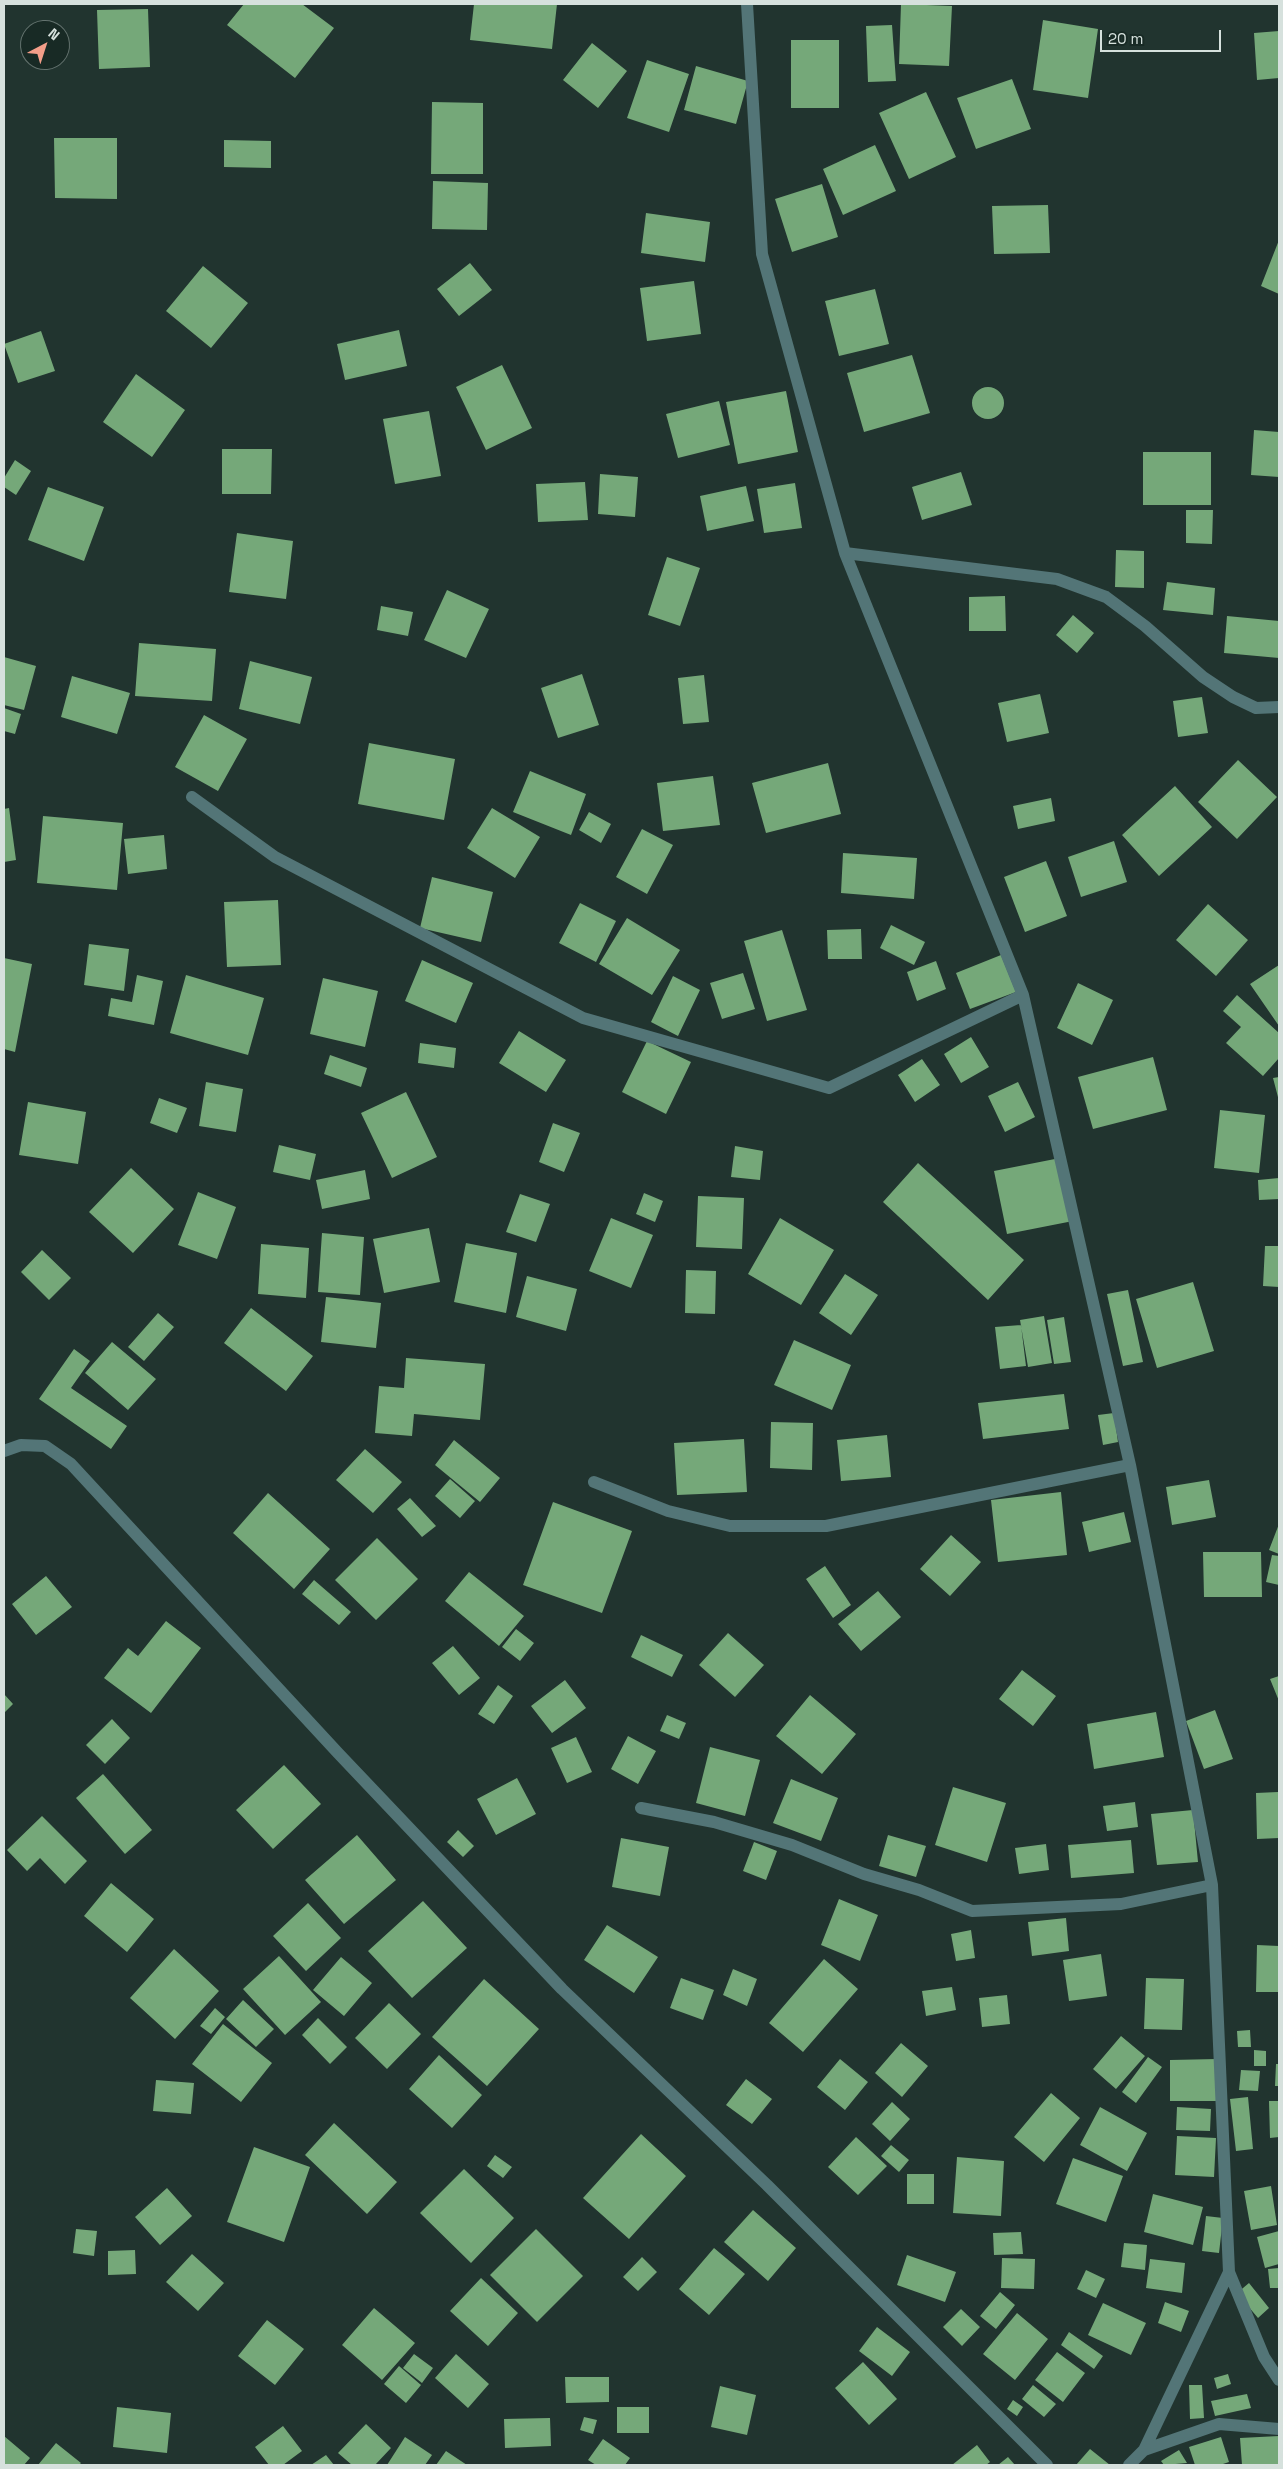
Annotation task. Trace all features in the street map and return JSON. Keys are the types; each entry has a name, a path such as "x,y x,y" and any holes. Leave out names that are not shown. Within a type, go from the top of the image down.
{"street":[{"path":"747,4 762,254 845,553 1023,995 1130,1465 1212,1884 1229,2272 1264,2356 1279,2380"},
{"path":"845,553 1057,579 1106,597 1145,626 1203,677 1233,697 1256,708 1279,707"},
{"path":"192,797 275,857 583,1018 829,1088 1023,995"},
{"path":"4,1451 21,1445 44,1446 71,1464 338,1753 562,1989 773,2191 1047,2465"},
{"path":"594,1482 668,1511 730,1526 826,1526 1130,1465"},
{"path":"641,1808 714,1822 783,1843 864,1874 919,1890 972,1911 1121,1904 1212,1884"},
{"path":"1129,2465 1144,2450 1229,2272"},
{"path":"1144,2450 1219,2424 1279,2429"}],"building":[{"path":"244,4 302,4 334,28 295,78 227,25"},
{"path":"474,4 557,4 552,49 470,40"},
{"path":"901,4 952,6 949,66 899,64"},
{"path":"148,9 150,67 99,69 97,10"},
{"path":"1043,20 1098,29 1088,98 1033,90"},
{"path":"892,25 896,81 868,82 866,26"},
{"path":"1279,31 1279,78 1257,80 1254,33"},
{"path":"791,40 839,40 839,108 791,108"},
{"path":"592,43 627,71 598,108 563,80"},
{"path":"647,60 689,74 669,132 627,118"},
{"path":"696,66 748,81 736,124 684,110"},
{"path":"1012,79 1031,129 976,149 957,98"},
{"path":"926,92 956,157 909,179 879,113"},
{"path":"432,102 483,103 483,174 431,174"},
{"path":"54,138 117,138 117,199 55,198"},
{"path":"224,140 271,141 271,168 224,167"},
{"path":"875,145 896,191 843,215 823,169"},
{"path":"433,181 488,183 487,230 432,229"},
{"path":"822,184 838,237 792,252 775,199"},
{"path":"1048,205 1050,253 994,254 992,206"},
{"path":"646,213 710,222 705,262 641,253"},
{"path":"1279,240 1279,294 1261,286"},
{"path":"470,263 492,290 459,316 437,289"},
{"path":"203,266 248,303 211,348 166,311"},
{"path":"694,281 701,334 647,341 640,288"},
{"path":"875,289 889,344 839,356 825,301"},
{"path":"399,330 407,366 345,380 337,344"},
{"path":"41,331 55,371 18,383 4,344"},
{"path":"912,355 930,413 864,432 847,373"},
{"path":"502,365 532,428 486,450 456,387"},
{"path":"136,374 185,410 152,457 103,422"},
{"path":"988,387 994,388 999,392 1003,397 1003,409 999,414 994,418 988,419 982,418 977,414 973,409 972,403 973,397 977,392 982,388"},
{"path":"786,391 798,452 738,464 726,402"},
{"path":"719,401 730,445 678,458 666,414"},
{"path":"429,411 441,476 395,484 383,419"},
{"path":"1254,430 1279,432 1279,477 1251,475"},
{"path":"222,449 272,449 271,494 222,494"},
{"path":"1143,452 1211,452 1211,505 1143,505"},
{"path":"15,460 31,471 16,495 4,487 4,478"},
{"path":"961,472 972,505 922,520 912,487"},
{"path":"600,474 638,477 635,517 598,514"},
{"path":"585,482 588,520 538,522 536,484"},
{"path":"795,483 802,528 764,533 757,489"},
{"path":"746,486 754,521 707,531 700,496"},
{"path":"48,487 104,507 84,561 28,540"},
{"path":"1186,510 1213,510 1212,544 1186,543"},
{"path":"237,533 293,541 286,599 229,592"},
{"path":"1116,550 1144,551 1144,588 1115,587"},
{"path":"667,557 700,568 680,626 648,615"},
{"path":"1167,582 1215,588 1213,615 1163,610"},
{"path":"447,590 489,609 466,658 424,640"},
{"path":"1005,596 1006,631 969,631 969,597"},
{"path":"381,606 413,612 408,636 377,630"},
{"path":"1073,615 1094,633 1077,653 1056,635"},
{"path":"1227,616 1279,621 1279,658 1224,653"},
{"path":"139,643 216,649 212,701 135,696"},
{"path":"4,657 36,666 24,710 4,705"},
{"path":"250,661 312,677 300,724 239,709"},
{"path":"582,674 599,725 558,738 541,688"},
{"path":"704,675 709,722 683,724 678,678"},
{"path":"72,676 130,693 117,734 61,717"},
{"path":"1040,694 1049,733 1007,742 998,703"},
{"path":"1202,697 1208,733 1178,737 1173,701"},
{"path":"4,708 21,714 15,734 4,731"},
{"path":"204,715 247,739 218,791 175,767"},
{"path":"369,743 455,759 444,820 358,804"},
{"path":"1238,760 1277,797 1237,839 1198,802"},
{"path":"828,763 841,814 766,833 752,783"},
{"path":"530,771 586,794 571,835 513,812"},
{"path":"713,776 720,825 663,831 657,783"},
{"path":"1175,786 1212,827 1159,876 1122,835"},
{"path":"1051,798 1055,821 1018,829 1013,806"},
{"path":"9,808 16,860 4,862 4,809"},
{"path":"492,808 540,837 515,878 467,848"},
{"path":"589,812 611,824 601,843 579,830"},
{"path":"43,816 123,823 117,890 37,883"},
{"path":"642,829 673,845 647,894 616,877"},
{"path":"164,835 167,869 128,874 124,839"},
{"path":"1114,841 1127,882 1081,897 1068,857"},
{"path":"843,853 917,858 914,899 841,893"},
{"path":"1046,861 1067,916 1025,932 1004,877"},
{"path":"432,877 493,892 481,942 420,928"},
{"path":"278,900 281,965 227,967 224,902"},
{"path":"580,903 616,921 596,962 559,943"},
{"path":"1208,904 1248,940 1216,976 1176,940"},
{"path":"627,918 680,950 652,995 599,964"},
{"path":"891,925 925,942 914,965 880,948"},
{"path":"861,929 862,959 828,959 827,930"},
{"path":"782,930 807,1010 767,1021 744,941"},
{"path":"89,944 129,949 124,991 84,985"},
{"path":"1001,955 1016,992 970,1009 956,973"},
{"path":"4,958 32,964 15,1052 4,1049"},
{"path":"422,960 473,983 456,1023 405,1001"},
{"path":"936,961 946,989 917,1001 907,972"},
{"path":"1279,965 1279,1026 1250,984"},
{"path":"743,973 755,1009 722,1019 710,983"},
{"path":"137,975 163,981 154,1025 108,1016 111,998 132,1002"},
{"path":"186,975 264,998 248,1055 170,1033"},
{"path":"673,976 700,990 678,1036 651,1022"},
{"path":"323,978 378,991 365,1047 310,1034"},
{"path":"1078,983 1113,1000 1092,1045 1057,1028"},
{"path":"1237,995 1279,1033 1279,1058 1263,1076 1226,1043 1241,1027 1223,1011"},
{"path":"519,1031 566,1060 546,1092 499,1063"},
{"path":"971,1037 989,1067 961,1083 944,1054"},
{"path":"647,1041 691,1062 666,1114 622,1092"},
{"path":"420,1043 456,1048 454,1068 418,1063"},
{"path":"330,1055 367,1068 361,1087 324,1074"},
{"path":"1153,1057 1167,1110 1093,1129 1078,1077"},
{"path":"922,1059 940,1085 915,1102 898,1075"},
{"path":"1279,1077 1279,1101 1273,1078"},
{"path":"206,1082 243,1089 236,1132 199,1126"},
{"path":"1018,1082 1035,1117 1005,1132 988,1096"},
{"path":"406,1092 437,1157 392,1178 361,1113"},
{"path":"159,1098 187,1108 177,1133 150,1123"},
{"path":"28,1102 86,1112 78,1164 19,1155"},
{"path":"1220,1110 1265,1115 1259,1173 1214,1168"},
{"path":"553,1123 580,1133 564,1172 539,1162"},
{"path":"279,1145 316,1154 310,1180 273,1172"},
{"path":"735,1146 763,1151 760,1180 731,1177"},
{"path":"1060,1158 1073,1221 1007,1234 994,1171"},
{"path":"918,1163 1024,1260 988,1300 883,1202"},
{"path":"131,1168 174,1209 133,1253 89,1212"},
{"path":"365,1170 370,1199 322,1209 316,1180"},
{"path":"1279,1178 1279,1199 1259,1200 1258,1180"},
{"path":"198,1192 236,1207 217,1259 178,1245"},
{"path":"644,1193 663,1201 655,1222 636,1214"},
{"path":"520,1194 550,1204 536,1242 506,1232"},
{"path":"698,1196 744,1198 742,1249 696,1247"},
{"path":"611,1218 653,1235 631,1288 589,1271"},
{"path":"780,1218 834,1250 801,1305 748,1274"},
{"path":"429,1228 440,1282 384,1293 373,1239"},
{"path":"322,1233 364,1237 360,1295 318,1292"},
{"path":"466,1243 517,1253 506,1313 454,1302"},
{"path":"261,1244 309,1248 306,1298 258,1294"},
{"path":"1265,1246 1279,1246 1279,1287 1263,1286"},
{"path":"42,1250 71,1278 49,1300 21,1272"},
{"path":"686,1270 716,1271 715,1314 685,1313"},
{"path":"845,1274 878,1295 851,1335 819,1313"},
{"path":"527,1276 577,1289 566,1331 516,1317"},
{"path":"1193,1282 1214,1351 1157,1368 1136,1299"},
{"path":"1128,1290 1143,1362 1123,1366 1107,1294"},
{"path":"326,1297 381,1303 376,1348 321,1342"},
{"path":"251,1308 313,1356 286,1391 224,1343"},
{"path":"158,1313 174,1327 144,1361 128,1347"},
{"path":"1044,1316 1052,1363 1028,1367 1020,1320"},
{"path":"1064,1317 1071,1362 1054,1364 1047,1320"},
{"path":"1021,1325 1026,1366 1000,1369 995,1327"},
{"path":"794,1340 851,1365 832,1410 774,1385"},
{"path":"112,1342 156,1379 128,1410 85,1373"},
{"path":"74,1349 90,1361 71,1388 127,1426 111,1449 39,1399"},
{"path":"406,1358 485,1364 480,1420 414,1414 412,1436 375,1433 379,1386 404,1388"},
{"path":"1064,1394 1069,1429 983,1439 978,1403"},
{"path":"1114,1413 1118,1442 1103,1445 1098,1415"},
{"path":"771,1422 813,1423 812,1470 770,1468"},
{"path":"887,1435 891,1477 841,1481 837,1440"},
{"path":"744,1439 747,1492 677,1495 674,1443"},
{"path":"454,1440 500,1478 480,1502 435,1465"},
{"path":"365,1449 402,1482 373,1513 336,1480"},
{"path":"450,1479 475,1501 460,1518 435,1496"},
{"path":"1209,1480 1216,1517 1172,1525 1166,1487"},
{"path":"1061,1492 1067,1555 998,1562 991,1500"},
{"path":"268,1493 330,1549 294,1589 233,1533"},
{"path":"410,1498 436,1526 422,1537 397,1509"},
{"path":"553,1502 632,1531 602,1613 523,1585"},
{"path":"1124,1512 1131,1542 1089,1552 1082,1522"},
{"path":"1279,1524 1279,1554 1269,1550"},
{"path":"951,1535 981,1562 950,1596 920,1569"},
{"path":"377,1538 418,1579 376,1620 335,1580"},
{"path":"1203,1552 1261,1552 1262,1597 1204,1597"},
{"path":"1272,1555 1279,1556 1279,1585 1266,1582"},
{"path":"825,1566 851,1605 833,1618 806,1579"},
{"path":"469,1572 524,1616 499,1646 445,1601"},
{"path":"46,1576 72,1607 36,1635 12,1604"},
{"path":"314,1580 351,1612 339,1625 302,1594"},
{"path":"878,1591 901,1617 861,1651 838,1624"},
{"path":"166,1621 201,1648 151,1713 104,1678 128,1648 138,1656"},
{"path":"516,1629 534,1643 520,1661 502,1647"},
{"path":"728,1633 764,1665 735,1697 699,1665"},
{"path":"641,1635 683,1655 672,1677 631,1657"},
{"path":"453,1646 480,1678 459,1695 432,1663"},
{"path":"1022,1670 1056,1696 1033,1726 999,1699"},
{"path":"1279,1676 1279,1701 1270,1679"},
{"path":"565,1680 586,1708 552,1733 531,1706"},
{"path":"498,1685 513,1696 494,1724 478,1714"},
{"path":"4,1694 13,1704 4,1713"},
{"path":"810,1695 856,1734 822,1774 776,1736"},
{"path":"1215,1710 1233,1759 1204,1769 1186,1721"},
{"path":"1156,1712 1164,1757 1094,1769 1087,1724"},
{"path":"667,1715 686,1723 679,1739 660,1731"},
{"path":"112,1719 130,1738 105,1764 86,1745"},
{"path":"628,1736 656,1751 638,1784 611,1769"},
{"path":"576,1737 592,1772 567,1783 551,1748"},
{"path":"710,1747 760,1760 745,1816 696,1803"},
{"path":"284,1765 321,1804 273,1849 236,1810"},
{"path":"103,1774 152,1830 125,1854 76,1798"},
{"path":"517,1778 536,1814 496,1835 477,1799"},
{"path":"791,1779 838,1798 821,1841 773,1823"},
{"path":"953,1787 1006,1803 987,1862 935,1845"},
{"path":"1278,1792 1279,1838 1257,1839 1256,1793"},
{"path":"1135,1802 1138,1827 1107,1831 1103,1806"},
{"path":"1193,1810 1198,1862 1157,1865 1151,1814"},
{"path":"42,1816 87,1861 65,1884 40,1858 27,1871 7,1850"},
{"path":"458,1830 474,1846 463,1857 447,1842"},
{"path":"357,1835 396,1880 344,1924 305,1880"},
{"path":"888,1835 926,1846 916,1877 879,1866"},
{"path":"621,1838 669,1847 660,1896 612,1887"},
{"path":"1131,1840 1134,1873 1071,1878 1068,1845"},
{"path":"754,1842 777,1851 766,1880 743,1871"},
{"path":"1046,1844 1049,1870 1019,1874 1015,1848"},
{"path":"111,1883 154,1919 127,1952 84,1916"},
{"path":"839,1899 878,1915 860,1961 821,1945"},
{"path":"423,1901 467,1948 412,1998 368,1951"},
{"path":"308,1903 341,1938 306,1971 273,1936"},
{"path":"1066,1918 1069,1951 1032,1956 1028,1922"},
{"path":"607,1925 658,1957 634,1993 584,1960"},
{"path":"971,1930 975,1958 956,1961 951,1934"},
{"path":"1257,1945 1279,1946 1279,1992 1256,1992"},
{"path":"174,1949 219,1991 175,2039 130,1998"},
{"path":"1101,1954 1107,1996 1069,2001 1063,1960"},
{"path":"279,1956 321,2002 285,2035 243,1989"},
{"path":"341,1957 372,1983 344,2016 313,1990"},
{"path":"824,1959 858,1989 803,2052 769,2023"},
{"path":"733,1969 757,1979 747,2006 723,1995"},
{"path":"681,1978 714,1990 703,2020 670,2008"},
{"path":"1146,1978 1184,1979 1182,2030 1144,2029"},
{"path":"484,1979 539,2029 487,2086 432,2037"},
{"path":"952,1987 956,2010 926,2016 922,1991"},
{"path":"1007,1995 1010,2024 982,2027 979,1998"},
{"path":"243,2000 274,2029 256,2047 226,2019"},
{"path":"389,2003 421,2034 387,2069 355,2038"},
{"path":"215,2008 225,2017 211,2034 200,2026"},
{"path":"318,2018 347,2047 330,2064 302,2035"},
{"path":"223,2024 272,2063 241,2102 192,2064"},
{"path":"1250,2030 1251,2047 1238,2047 1237,2031"},
{"path":"1121,2036 1145,2056 1116,2089 1093,2069"},
{"path":"901,2043 928,2066 902,2097 875,2073"},
{"path":"1254,2050 1266,2051 1266,2066 1254,2066"},
{"path":"439,2055 482,2095 452,2128 409,2089"},
{"path":"1148,2057 1162,2067 1136,2103 1122,2092"},
{"path":"840,2059 868,2082 845,2110 817,2087"},
{"path":"1217,2059 1218,2101 1170,2101 1170,2060"},
{"path":"1276,2064 1279,2064 1279,2086 1275,2086"},
{"path":"1241,2070 1260,2071 1258,2091 1239,2090"},
{"path":"746,2079 772,2099 752,2124 726,2105"},
{"path":"156,2080 194,2083 191,2114 153,2111"},
{"path":"1051,2093 1080,2118 1044,2162 1014,2137"},
{"path":"1248,2097 1253,2149 1236,2151 1230,2099"},
{"path":"1269,2101 1279,2101 1279,2137 1270,2138"},
{"path":"892,2102 910,2119 890,2141 872,2124"},
{"path":"1100,2107 1147,2133 1127,2171 1080,2145"},
{"path":"1177,2107 1211,2109 1210,2131 1176,2130"},
{"path":"334,2123 397,2182 367,2214 305,2155"},
{"path":"641,2134 686,2176 629,2239 583,2198"},
{"path":"1177,2136 1216,2138 1214,2177 1175,2175"},
{"path":"856,2137 887,2166 858,2195 828,2167"},
{"path":"891,2145 909,2160 899,2172 881,2156"},
{"path":"254,2147 310,2167 284,2242 227,2222"},
{"path":"495,2155 512,2167 503,2178 487,2166"},
{"path":"957,2157 1004,2161 1001,2216 953,2213"},
{"path":"1073,2158 1123,2176 1106,2222 1056,2204"},
{"path":"464,2169 514,2218 471,2263 420,2213"},
{"path":"907,2174 934,2174 934,2204 907,2204"},
{"path":"1271,2186 1277,2225 1251,2230 1244,2191"},
{"path":"167,2188 192,2216 160,2245 135,2217"},
{"path":"1153,2194 1203,2207 1193,2245 1144,2232"},
{"path":"753,2210 796,2248 768,2281 724,2242"},
{"path":"1206,2216 1223,2218 1219,2253 1202,2251"},
{"path":"76,2229 97,2231 94,2256 73,2253"},
{"path":"536,2229 583,2276 537,2322 490,2275"},
{"path":"1279,2231 1279,2264 1265,2268 1257,2237"},
{"path":"1021,2232 1023,2254 994,2255 993,2233"},
{"path":"1124,2243 1147,2245 1145,2270 1121,2267"},
{"path":"714,2248 745,2274 709,2315 679,2289"},
{"path":"135,2250 136,2274 108,2275 108,2251"},
{"path":"192,2254 224,2283 198,2311 166,2282"},
{"path":"907,2255 956,2272 945,2302 897,2285"},
{"path":"642,2257 657,2272 638,2291 623,2277"},
{"path":"1002,2258 1035,2259 1034,2289 1001,2288"},
{"path":"1150,2259 1185,2263 1182,2293 1146,2288"},
{"path":"1279,2268 1279,2288 1270,2288 1268,2269"},
{"path":"1086,2270 1105,2279 1096,2298 1077,2289"},
{"path":"481,2278 518,2313 488,2346 450,2311"},
{"path":"1249,2283 1269,2308 1258,2318 1237,2293"},
{"path":"1000,2292 1015,2305 996,2329 980,2316"},
{"path":"1165,2302 1189,2311 1181,2332 1158,2323"},
{"path":"1103,2303 1146,2323 1131,2355 1088,2335"},
{"path":"374,2308 415,2343 382,2380 342,2345"},
{"path":"961,2309 980,2327 962,2346 943,2327"},
{"path":"1017,2313 1048,2339 1015,2380 983,2354"},
{"path":"267,2320 304,2349 275,2385 238,2356"},
{"path":"877,2327 910,2352 892,2376 859,2351"},
{"path":"1069,2332 1103,2356 1094,2369 1061,2345"},
{"path":"1057,2352 1085,2373 1063,2402 1035,2380"},
{"path":"414,2354 433,2368 422,2383 403,2368"},
{"path":"456,2354 489,2384 468,2408 435,2378"},
{"path":"863,2362 897,2399 869,2425 835,2388"},
{"path":"399,2366 421,2385 406,2403 384,2384"},
{"path":"1228,2374 1231,2384 1217,2389 1214,2378"},
{"path":"565,2377 609,2377 609,2402 566,2403"},
{"path":"1033,2385 1056,2404 1044,2417 1022,2399"},
{"path":"1189,2385 1202,2385 1204,2418 1190,2419"},
{"path":"720,2386 756,2395 747,2435 711,2427"},
{"path":"1247,2394 1251,2408 1215,2416 1211,2401"},
{"path":"1013,2400 1023,2407 1017,2416 1007,2409"},
{"path":"117,2407 171,2413 167,2453 113,2447"},
{"path":"617,2407 649,2407 649,2433 617,2433"},
{"path":"584,2417 597,2420 593,2434 580,2430"},
{"path":"550,2418 551,2446 505,2448 504,2419"},
{"path":"366,2424 391,2448 375,2465 352,2465 338,2453"},
{"path":"283,2426 302,2451 283,2465 269,2465 255,2447"},
{"path":"4,2436 30,2458 24,2465 4,2465"},
{"path":"1279,2436 1279,2465 1242,2465 1240,2438"},
{"path":"405,2437 432,2455 425,2465 387,2465"},
{"path":"1221,2437 1229,2462 1220,2465 1195,2465 1189,2447"},
{"path":"603,2439 630,2458 625,2465 596,2465 588,2460"},
{"path":"56,2443 81,2463 79,2465 38,2465"},
{"path":"977,2445 990,2462 986,2465 952,2465"},
{"path":"1090,2449 1110,2465 1076,2465"},
{"path":"1179,2450 1187,2463 1164,2465 1161,2461"},
{"path":"446,2451 467,2465 436,2465"},
{"path":"326,2455 334,2465 311,2465"},
{"path":"1008,2457 1015,2465 998,2465"}]}
